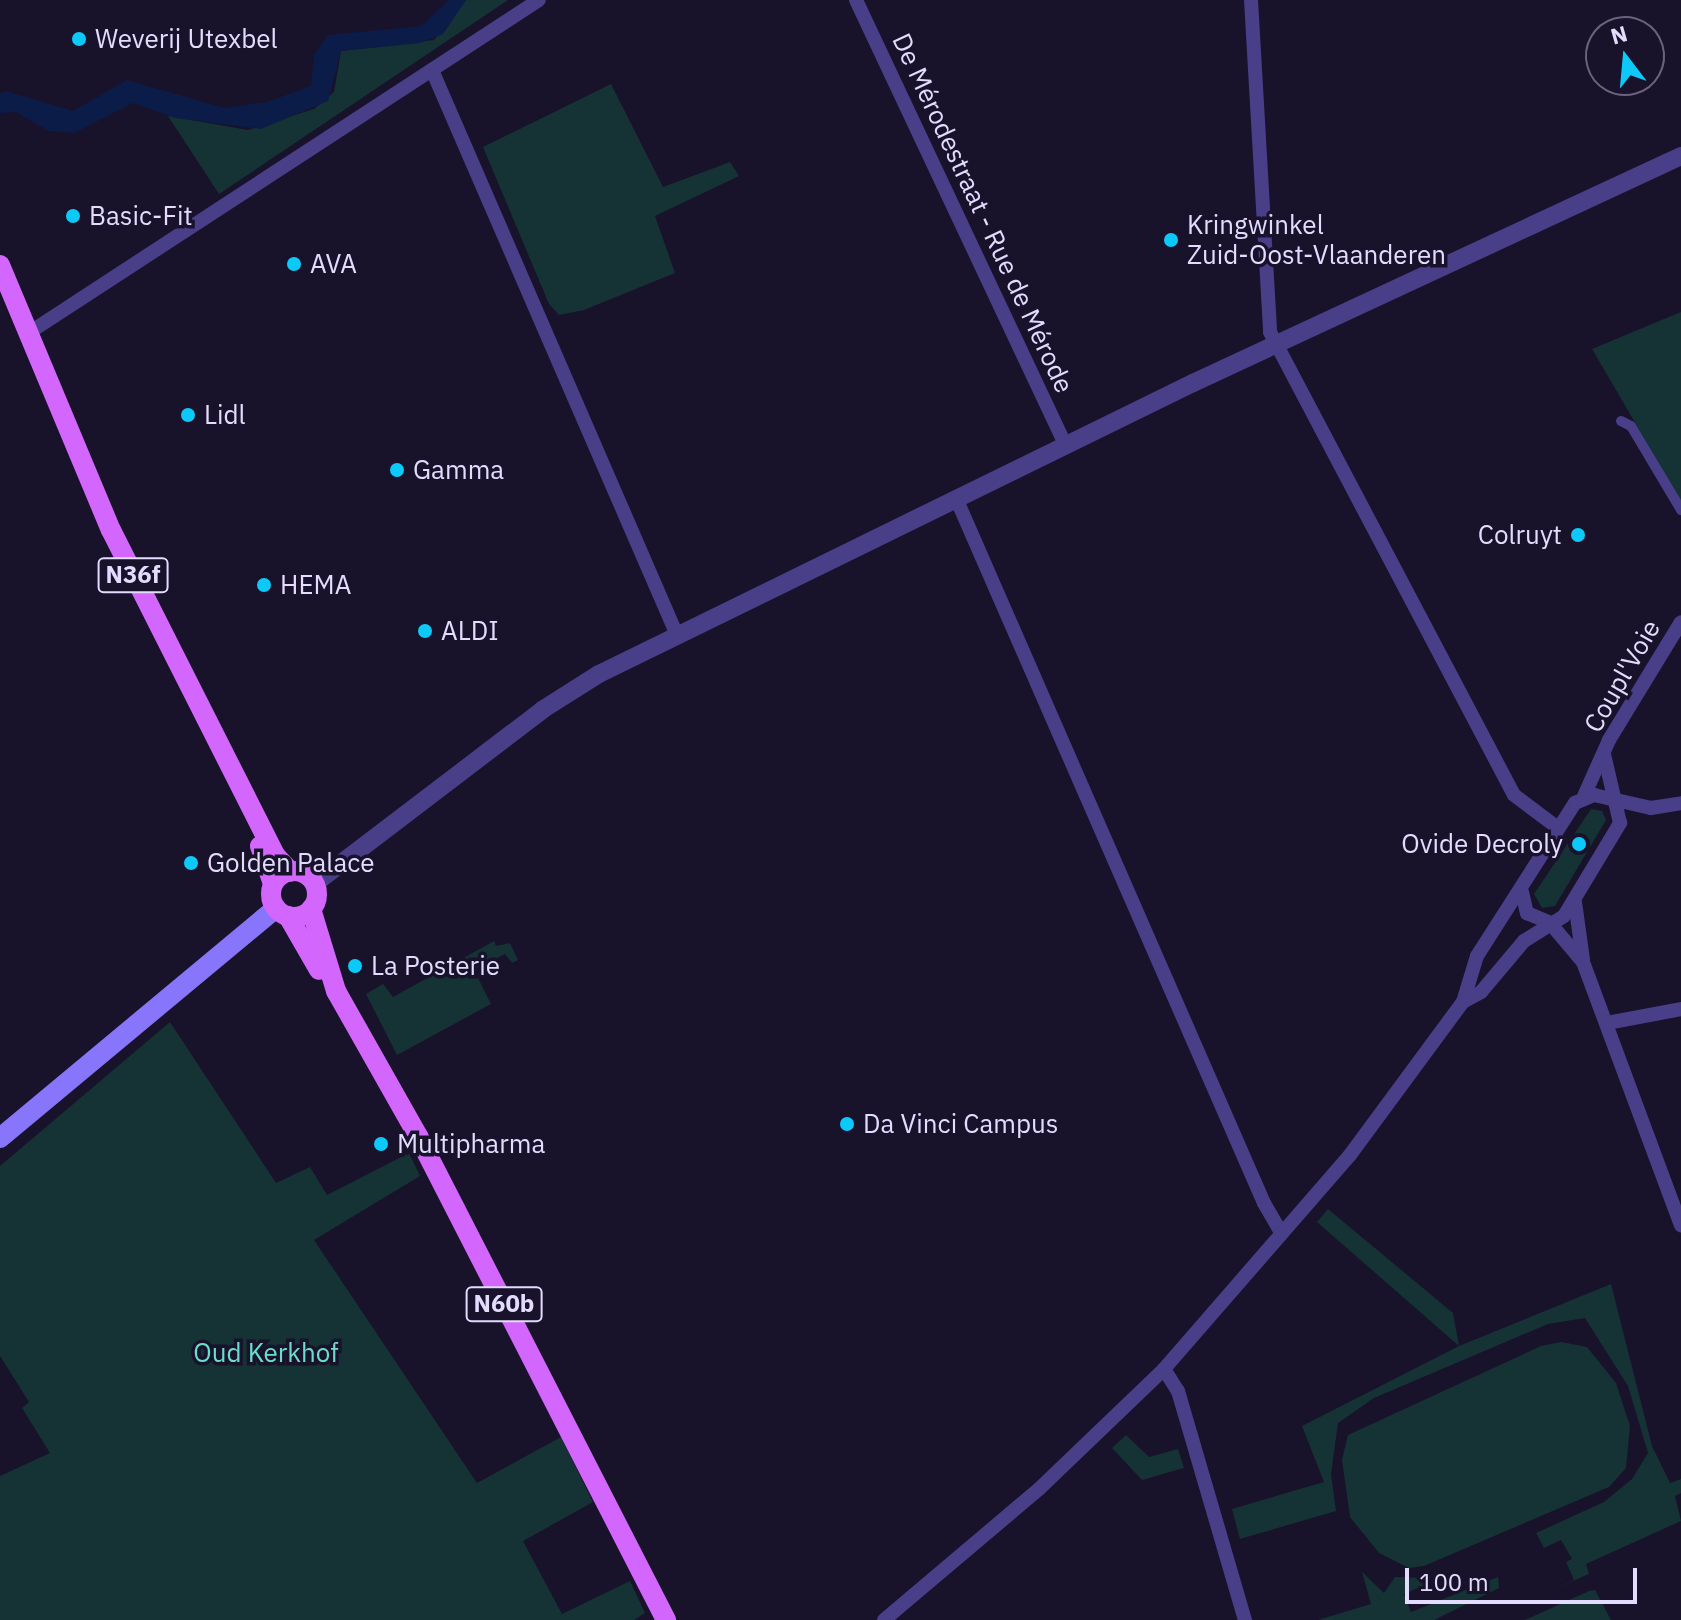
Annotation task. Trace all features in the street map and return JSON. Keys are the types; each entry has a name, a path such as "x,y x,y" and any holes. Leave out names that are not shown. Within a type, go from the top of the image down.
{"main road":[{"name":"N36f","path":"0,265 111,530 275,855 291,872"},
{"name":"N36f","path":"0,302 100,534 268,863 273,884"},
{"path":"273,884 291,872 314,884"},
{"name":"N60b","path":"273,884 282,912 336,991 418,1136 666,1620"},
{"name":"N60b","path":"314,884 311,909 336,991"},
{"path":"0,1138 282,912 311,909"}],"street":[{"path":"27,334 539,0"},
{"name":"De Mérodestraat - Rue de Mérode","path":"856,0 1066,446"},
{"path":"1251,0 1266,319 1514,795 1558,828"},
{"path":"432,70 677,635"},
{"path":"314,884 542,710 677,635 1277,344 1681,156"},
{"path":"1621,421 1631,426 1681,510"},
{"path":"956,498 1264,1203 1281,1232"},
{"name":"Coupl'Voie","path":"1463,1002 1469,971 1507,906 1522,892 1558,828 1584,796 1604,754 1681,622"},
{"name":"Coupl'Voie","path":"1463,1002 1481,992 1524,941 1564,916 1618,830 1604,754"},
{"path":"1584,796 1651,808 1681,803"},
{"path":"1522,892 1527,913 1550,923 1583,962"},
{"path":"1575,902 1583,962 1681,1225"},
{"path":"884,1620 1039,1489 1164,1369 1350,1155 1463,1002"},
{"path":"1607,1023 1681,1009"},
{"path":"1164,1369 1178,1391 1245,1620"}],"green space":[{"path":"466,0 508,0 219,194 168,116 248,130 314,109 334,92 341,51 434,40"},
{"path":"611,84 663,187 730,162 739,176 655,216 675,273 584,310 559,315 549,304 483,147"},
{"path":"1681,312 1681,501 1592,349"},
{"path":"1591,809 1602,811 1606,820 1555,906 1542,908 1534,894"},
{"path":"494,941 496,946 510,943 518,960 512,963 505,954 474,970 491,1004 397,1055 366,994 383,984 393,997"},
{"name":"Oud Kerkhof","path":"170,1022 276,1183 310,1167 327,1195 409,1153 420,1176 314,1240 477,1483 561,1437 593,1502 523,1541 562,1614 630,1581 645,1613 634,1620 0,1620 0,1476 50,1453 22,1408 29,1402 0,1356 0,1166"},
{"path":"1328,1209 1453,1313 1459,1346 1317,1222"},
{"path":"1611,1284 1652,1446 1670,1483 1681,1479 1681,1493 1675,1496 1681,1521 1586,1564 1589,1574 1550,1591 1574,1580 1566,1562 1572,1559 1561,1540 1544,1548 1536,1533 1604,1502 1632,1479 1648,1453 1628,1386 1585,1318 1548,1324 1374,1398 1338,1423 1331,1474 1336,1511 1240,1539 1232,1509 1324,1482 1302,1426 1459,1346"},
{"path":"1561,1342 1587,1347 1616,1383 1630,1426 1626,1468 1609,1487 1424,1566 1409,1568 1379,1553 1350,1517 1342,1460 1348,1435 1541,1346"},
{"path":"1126,1435 1149,1457 1178,1449 1184,1468 1142,1480 1112,1448"},
{"path":"1362,1572 1384,1593 1395,1577 1426,1578 1427,1584 1404,1594 1411,1612 1498,1577 1499,1588 1434,1620 1318,1620 1371,1604"},
{"path":"1595,1590 1611,1620 1525,1620 1589,1591"}],"water":[{"path":"449,0 466,0 443,34 420,43 341,51 328,101 261,129 175,118 133,103 74,133 49,131 16,112 0,113 0,93 5,91 73,111 127,80 225,108 267,102 311,86 314,55 328,35 421,26"}],"place":[{"name":"Weverij Utexbel","path":"79,39"},
{"name":"Basic-Fit","path":"73,216"},
{"name":"Kringwinkel Zuid-Oost-Vlaanderen","path":"1171,240"},
{"name":"AVA","path":"294,264"},
{"name":"Lidl","path":"188,415"},
{"name":"Gamma","path":"397,470"},
{"name":"Colruyt","path":"1578,535"},
{"name":"HEMA","path":"264,585"},
{"name":"ALDI","path":"425,631"},
{"name":"Ovide Decroly","path":"1579,844"},
{"name":"Golden Palace","path":"191,863"},
{"name":"La Posterie","path":"355,966"},
{"name":"Da Vinci Campus","path":"847,1124"},
{"name":"Multipharma","path":"381,1144"}]}
